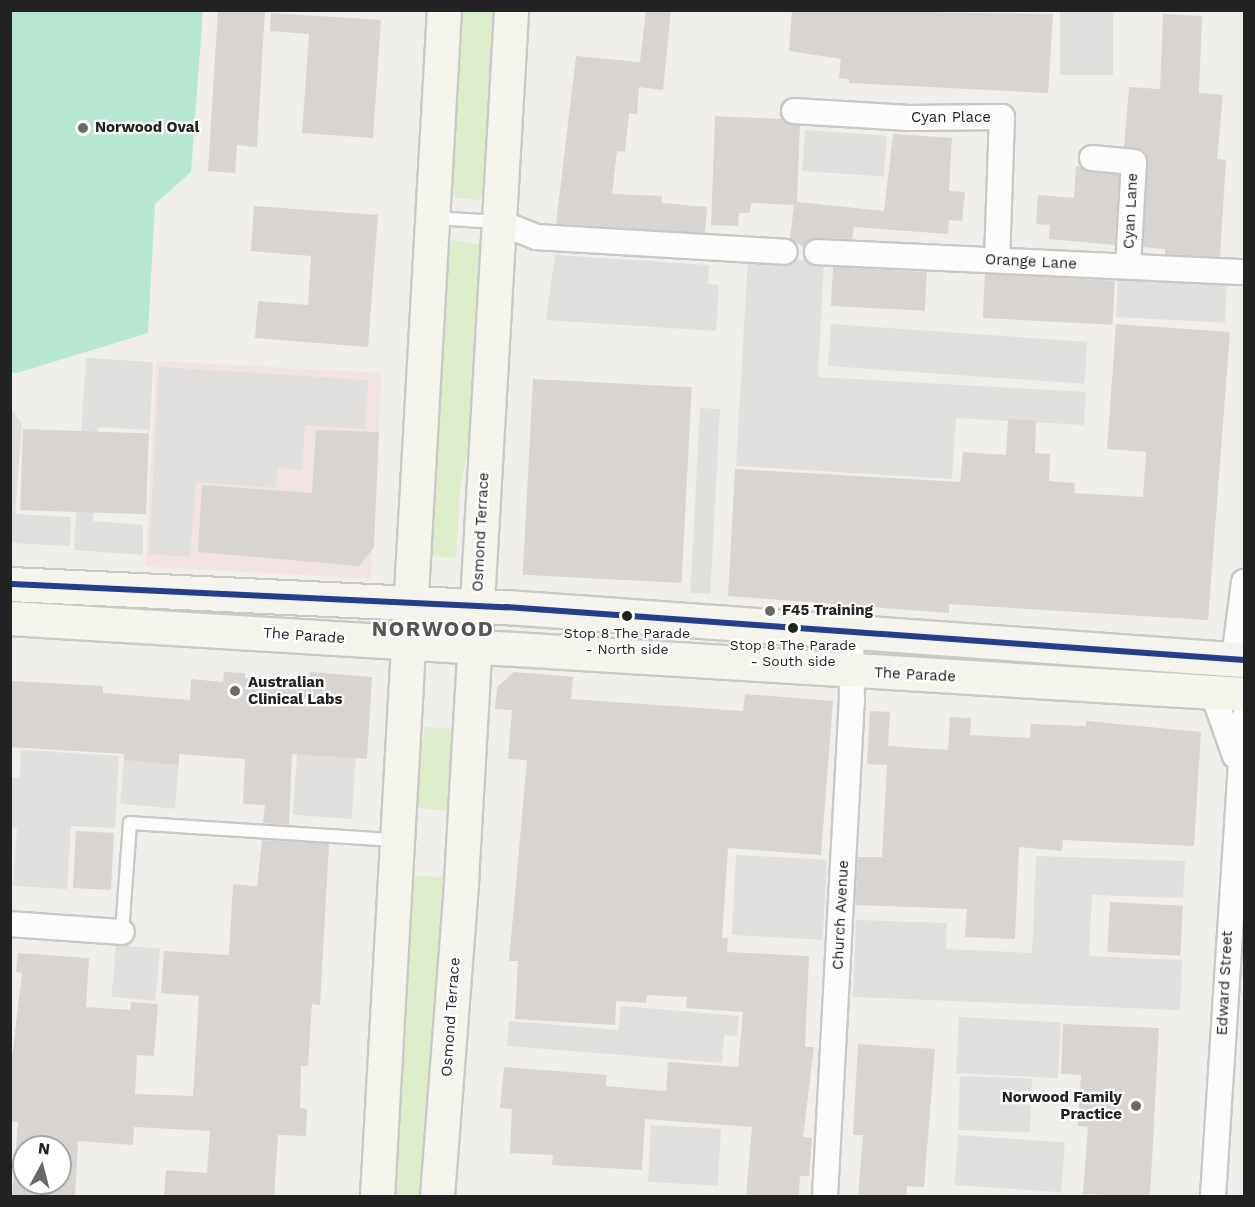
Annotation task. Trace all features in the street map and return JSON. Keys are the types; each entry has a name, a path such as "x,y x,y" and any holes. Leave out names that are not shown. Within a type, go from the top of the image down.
{"main road":[{"path":"377,1197 406,643 444,10"},
{"name":"Osmond Terrace","path":"437,1197 475,647 511,10"},
{"path":"11,588 476,606 1239,660 1245,692"},
{"name":"The Parade","path":"10,618 851,671 1245,692"}],"street":[{"name":"Cyan Place","path":"794,111 909,118 1002,117 997,260"},
{"name":"Cyan Lane","path":"1092,158 1134,162 1128,266"},
{"path":"499,222 536,237 785,252"},
{"name":"Orange Lane","path":"817,252 1245,273"},
{"path":"1239,660 1245,582"},
{"name":"Church Avenue","path":"825,1197 838,972 851,633"},
{"name":"Edward Street","path":"1212,692 1230,733 1238,771"},
{"name":"Edward Street","path":"1213,1197 1238,878 1238,771 1245,718"},
{"path":"10,924 122,932"}],"lane":[{"path":"432,218 499,222"},
{"path":"122,932 130,823 396,840"}],"shaded area":[{"path":"1060,11 1113,11 1113,75 1060,75"},
{"path":"805,130 887,136 884,177 802,171"},
{"path":"555,255 709,265 708,284 719,285 716,331 546,320"},
{"path":"748,257 824,261 818,377 1086,392 1084,425 956,418 952,479 736,466"},
{"path":"1118,280 1227,286 1225,323 1116,317"},
{"path":"831,324 1087,342 1084,384 828,366"},
{"path":"86,358 153,362 150,430 98,427 93,521 143,525 143,555 74,550"},
{"path":"156,361 382,373 371,579 145,567"},
{"path":"159,367 368,380 365,429 305,425 302,470 278,468 276,488 196,482 190,557 149,554"},
{"path":"700,408 720,409 710,594 690,593"},
{"path":"11,409 22,424 15,514 71,517 70,546 11,543"},
{"path":"21,750 119,756 115,828 71,826 67,889 13,886 17,828 11,827 11,777 20,778"},
{"path":"297,754 356,758 352,819 293,815"},
{"path":"124,760 179,765 175,809 120,804"},
{"path":"736,855 827,860 823,940 732,935"},
{"path":"1036,856 1185,861 1183,898 1092,895 1089,956 1182,960 1180,1010 853,997 856,920 947,923 946,949 1032,953"},
{"path":"116,945 160,949 155,1001 111,997"},
{"path":"621,1006 739,1016 737,1036 724,1035 722,1063 507,1046 509,1021 618,1030"},
{"path":"959,1017 1061,1022 1058,1078 956,1073"},
{"path":"960,1076 1032,1079 1030,1132 958,1130"},
{"path":"651,1125 721,1129 718,1186 648,1182"},
{"path":"958,1135 1065,1142 1061,1192 955,1185"}],"green space":[{"path":"10,11 203,11 191,172 155,204 148,333 17,373 10,372"},
{"path":"459,11 501,11 485,198 479,200 456,198 449,190"},
{"path":"454,240 483,245 477,394 460,490 456,558 430,556 428,532 447,243"},
{"path":"425,727 454,729 450,811 411,807"},
{"path":"405,875 447,877 430,1196 388,1196"}],"building":[{"path":"218,10 265,10 257,147 237,145 235,173 208,171"},
{"path":"646,10 671,10 663,90 639,87 637,114 629,113 625,152 617,151 612,194 662,196 662,203 707,207 705,233 556,224 576,56 640,62"},
{"path":"792,10 1053,14 1048,93 849,83 849,79 839,78 841,59 789,51"},
{"path":"271,13 381,20 373,138 302,133 309,34 270,31"},
{"path":"1163,14 1202,16 1199,93 1223,95 1217,159 1226,160 1220,257 1165,254 1165,249 1143,247 1148,162 1142,150 1124,147 1129,87 1160,89"},
{"path":"715,116 782,119 800,126 797,202 884,211 893,134 952,138 949,191 965,192 962,221 949,220 948,234 854,227 852,239 817,238 804,247 790,239 794,205 751,203 750,213 739,213 738,226 711,225"},
{"path":"1076,166 1119,175 1115,245 1049,239 1050,225 1036,224 1038,195 1074,198"},
{"path":"254,206 378,215 368,347 255,338 258,301 308,305 311,256 251,251"},
{"path":"833,267 927,272 925,311 831,306"},
{"path":"985,274 1115,281 1113,325 983,318"},
{"path":"1116,324 1230,332 1208,620 949,604 949,613 728,596 735,469 960,482 963,452 1006,455 1008,419 1036,421 1035,453 1050,454 1049,481 1075,483 1074,493 1143,497 1146,452 1107,449"},
{"path":"533,379 692,387 682,583 523,575"},
{"path":"23,429 149,433 146,514 20,510"},
{"path":"316,430 379,432 374,547 359,566 198,552 202,485 312,493"},
{"path":"224,672 245,673 245,678 309,682 310,672 372,677 367,759 292,754 289,825 263,823 265,805 243,804 245,759 179,754 179,765 124,760 124,754 10,747 10,681 103,686 103,693 190,700 191,679 223,682"},
{"path":"514,672 573,677 571,699 743,711 745,694 833,701 821,855 728,848 722,938 728,938 727,952 809,956 805,1047 814,1047 803,1137 812,1138 809,1176 800,1176 799,1197 746,1197 752,1127 645,1119 642,1170 552,1165 553,1155 510,1153 512,1109 500,1108 504,1067 607,1075 606,1086 666,1091 668,1062 738,1067 743,1012 686,1008 687,997 647,995 646,1003 616,1001 615,1025 515,1019 518,961 509,961 527,760 508,759 512,710 495,709 497,687"},
{"path":"870,711 890,712 888,746 948,750 950,717 971,718 970,735 1030,738 1031,724 1086,726 1086,721 1201,732 1194,846 1063,840 1062,851 1019,847 1015,939 965,937 967,909 855,905 858,857 882,857 887,765 867,764"},
{"path":"76,831 114,833 111,890 73,888"},
{"path":"262,840 329,844 320,1005 312,1004 308,1066 301,1066 300,1108 307,1109 306,1136 278,1135 274,1197 164,1197 166,1170 207,1173 210,1131 134,1127 133,1145 78,1141 75,1197 12,1197 12,1195 72,1195 72,1135 17,1135 18,1122 10,1121 10,1075 22,973 16,972 18,953 89,958 86,1007 130,1010 131,1002 158,1004 154,1056 137,1055 135,1094 193,1096 199,996 161,993 164,951 229,955 233,884 257,886"},
{"path":"1110,902 1183,906 1180,956 1107,952"},
{"path":"1063,1024 1159,1028 1150,1197 1083,1194 1088,1127 1078,1126 1081,1075 1061,1074"},
{"path":"858,1044 935,1049 924,1187 907,1186 906,1197 858,1197 863,1135 853,1135"}],"transit line":[{"path":"10,584 506,607 1244,660"}],"place":[{"name":"Norwood Oval","path":"83,128"},
{"name":"F45 Training","path":"770,611"},
{"name":"Stop 8 The Parade - North side","path":"627,616"},
{"name":"Stop 8 The Parade - South side","path":"793,628"},
{"name":"Australian Clinical Labs","path":"235,691"},
{"name":"Norwood Family Practice","path":"1136,1106"}],"district":[{"name":"NORWOOD","path":"433,629"}]}
